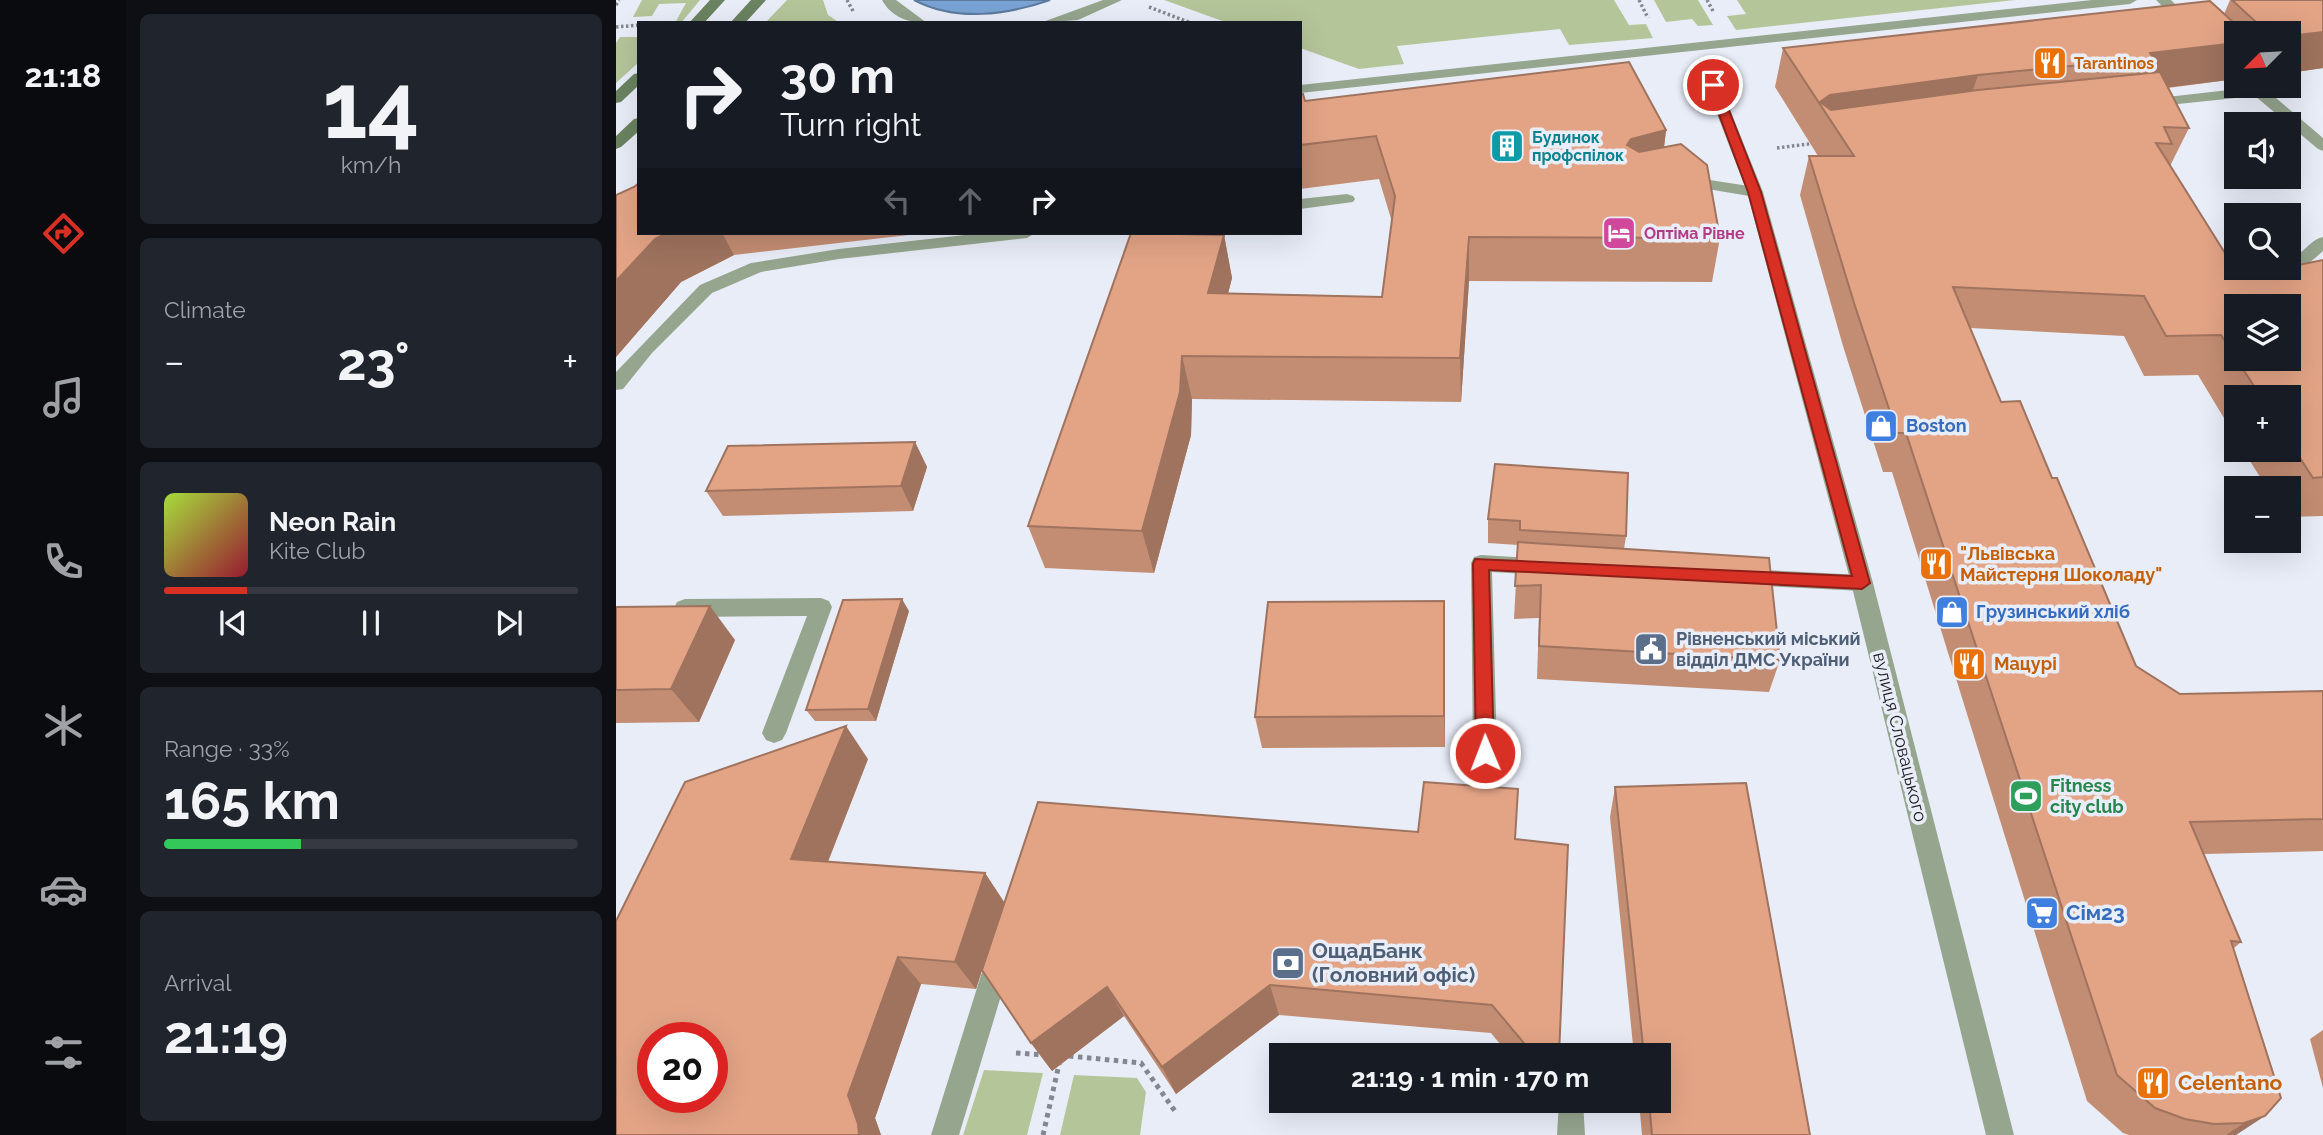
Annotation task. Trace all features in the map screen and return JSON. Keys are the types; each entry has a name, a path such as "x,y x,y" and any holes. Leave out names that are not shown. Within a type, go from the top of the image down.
{"street":[{"path":"739,21 759,0"},
{"path":"889,0 892,6 917,21"},
{"path":"1056,21 1115,0"},
{"path":"1302,89 2130,0"},
{"path":"2163,0 2198,33"},
{"path":"698,21 714,3"},
{"name":"вулиця Словацького","path":"1704,62 1755,192 1862,583 2000,1135"},
{"path":"616,99 637,80"},
{"path":"2138,104 2224,92"},
{"path":"2267,98 2323,146"},
{"path":"616,144 637,124"},
{"path":"1670,179 1755,192"},
{"path":"1302,204 1347,199"},
{"path":"616,384 646,349 706,289 757,267 839,254 1009,235"},
{"path":"2301,262 2323,242"},
{"path":"1485,753 1481,564 1563,568"},
{"path":"1726,576 1862,583"},
{"path":"657,608 821,607 774,733"},
{"path":"945,1135 1006,938"},
{"path":"1571,1113 1571,1135"}],"path":[{"path":"616,5 619,0"},
{"path":"1142,5 1186,21"},
{"path":"616,27 637,25"},
{"path":"1043,1135 1060,1055 1141,1063 1177,1114"}],"green space":[{"path":"642,0 700,0 683,21 676,21 686,3 659,4 652,16 633,17"},
{"path":"787,0 823,0 828,15 837,21 767,21"},
{"path":"1164,0 1614,0 1629,25 1646,24 1653,38 1569,45 1560,29 1397,46 1404,64 1359,69 1302,49 1302,21 1222,21"},
{"path":"1654,0 1698,0 1713,25 1698,26 1692,19 1666,22"},
{"path":"1737,0 2015,0 1736,30 1727,16 1746,14"},
{"path":"620,37 637,37 637,64 616,83 616,43"},
{"path":"984,1070 1043,1073 1027,1135 963,1135"},
{"path":"1074,1075 1137,1078 1146,1092 1140,1135 1060,1135"}],"water":[{"path":"914,0 1050,0 999,12 964,14 930,7"}],"building":[{"path":"2232,0 2323,0 2323,32 2301,35 2301,21 2255,21"},
{"path":"2210,1 2232,21 2224,21 2224,44 2150,53 2153,58 1978,75 1830,95 1820,102 1831,110 1978,90 2160,72 2189,128 2164,127 2172,144 2156,143 2224,251 2224,280 2301,280 2301,265 2323,260 2323,477 2313,478 2301,460 2301,385 2253,385 2244,371 2301,371 2301,294 2224,294 2224,340 2221,335 2166,336 2144,296 1953,287 2001,402 2020,401 2052,478 2057,478 2136,666 2180,694 2323,691 2323,819 2190,822 2241,942 2231,941 2281,1098 2265,1116 2244,1123 2214,1124 2185,1119 2155,1108 2117,1075 1906,433 1897,433 1809,156 1854,156 1783,48"},
{"path":"1629,62 1666,130 1631,139 1627,145 1639,152 1681,144 1707,165 1720,238 1469,237 1460,358 1182,356 1180,392 1142,531 1028,526 1130,235 1224,235 1208,293 1382,297 1395,196 1376,136 1302,145 1302,94 1305,101"},
{"path":"637,185 637,235 663,235 655,239 616,281 616,195"},
{"path":"915,442 901,486 706,491 728,446"},
{"path":"1495,464 1628,473 1626,536 1520,530 1520,521 1488,519"},
{"name":"Рівненський міський відділ ДМС України","path":"1518,542 1769,558 1780,660 1539,646 1541,585 1515,586"},
{"path":"902,599 868,709 806,710 843,600"},
{"path":"1444,601 1444,716 1255,717 1268,602"},
{"path":"710,606 671,689 616,690 616,607"},
{"path":"846,726 791,859 985,873 955,962 898,957 848,1095 859,1135 616,1135 616,921 685,782"},
{"name":"ОщадБанк (Головний офіс)","path":"1424,782 1518,789 1515,839 1568,845 1560,1043 1524,1043 1492,1005 1270,985 1162,1067 1107,987 1031,1043 982,970 1038,802 1418,832"},
{"path":"1746,783 1810,1135 1652,1135 1650,1113 1671,1113 1671,1043 1643,1043 1615,787"}],"place":[{"name":"Tarantinos","path":"2050,63"},
{"name":"Будинок профспілок","path":"1507,146"},
{"name":"Оптіма Рівне","path":"1619,233"},
{"name":"Boston","path":"1881,426"},
{"name":"\"Львівська Майстерня Шоколаду\"","path":"1936,564"},
{"name":"Грузинський хліб","path":"1952,612"},
{"name":"Рівненський міський відділ ДМС України","path":"1651,649"},
{"name":"Мацурі","path":"1969,664"},
{"name":"Fitness city club","path":"2026,796"},
{"name":"Сім23","path":"2042,913"},
{"name":"ОщадБанк (Головний офіс)","path":"1288,963"},
{"name":"Celentano","path":"2153,1083"}],"route":[{"path":"1485,753 1481,564 1862,583 1755,192 1713,85"}]}
